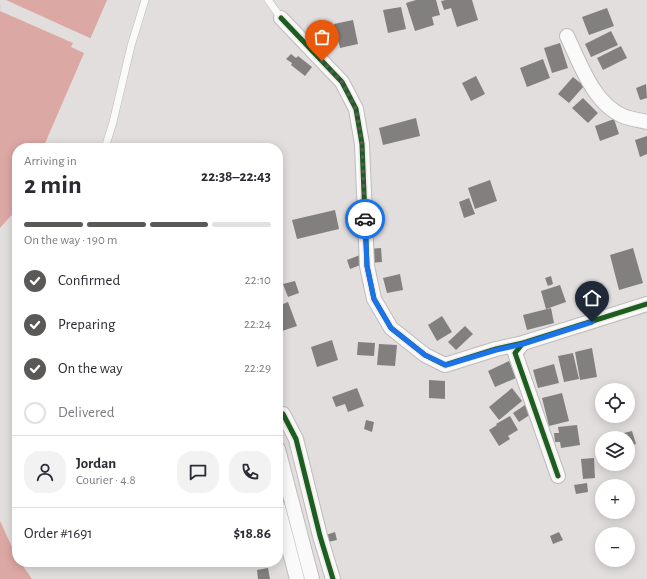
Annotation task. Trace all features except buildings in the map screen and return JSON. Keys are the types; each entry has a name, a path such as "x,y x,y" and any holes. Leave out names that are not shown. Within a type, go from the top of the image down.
{"street":[{"path":"281,18 342,82 356,109 362,144 367,266 374,299 391,328 425,355 446,365 496,350 523,344 647,304"},
{"path":"567,36 590,86 608,107 623,116 647,122"},
{"path":"523,344 515,354 558,476"},
{"path":"283,414 296,439 320,536 333,579"},
{"path":"283,468 312,579"},
{"path":"283,526 297,579"}],"lane":[{"path":"107,143 131,46 145,0"},
{"path":"268,0 281,18"}],"shaded area":[{"path":"3,0 107,0 45,143 12,143 12,214 0,228 0,7"},
{"path":"0,521 12,547 12,567 24,567 32,579 0,579"}],"pier":[{"path":"1,0 6,0 92,39 86,54 71,47 73,43 0,11"}],"cycle path":[{"path":"281,18 342,82 356,109 362,144 367,266 374,299 391,328 425,355 445,365 496,349 523,343"},
{"path":"558,476 515,353 523,343 647,304"},
{"path":"283,414 296,439 320,536 333,579"}],"way so far":[{"path":"322,61 342,82 356,109 362,144 365,219"}],"route":[{"path":"365,219 367,266 374,299 391,328 425,355 446,365 496,350 523,344 592,322"}]}
